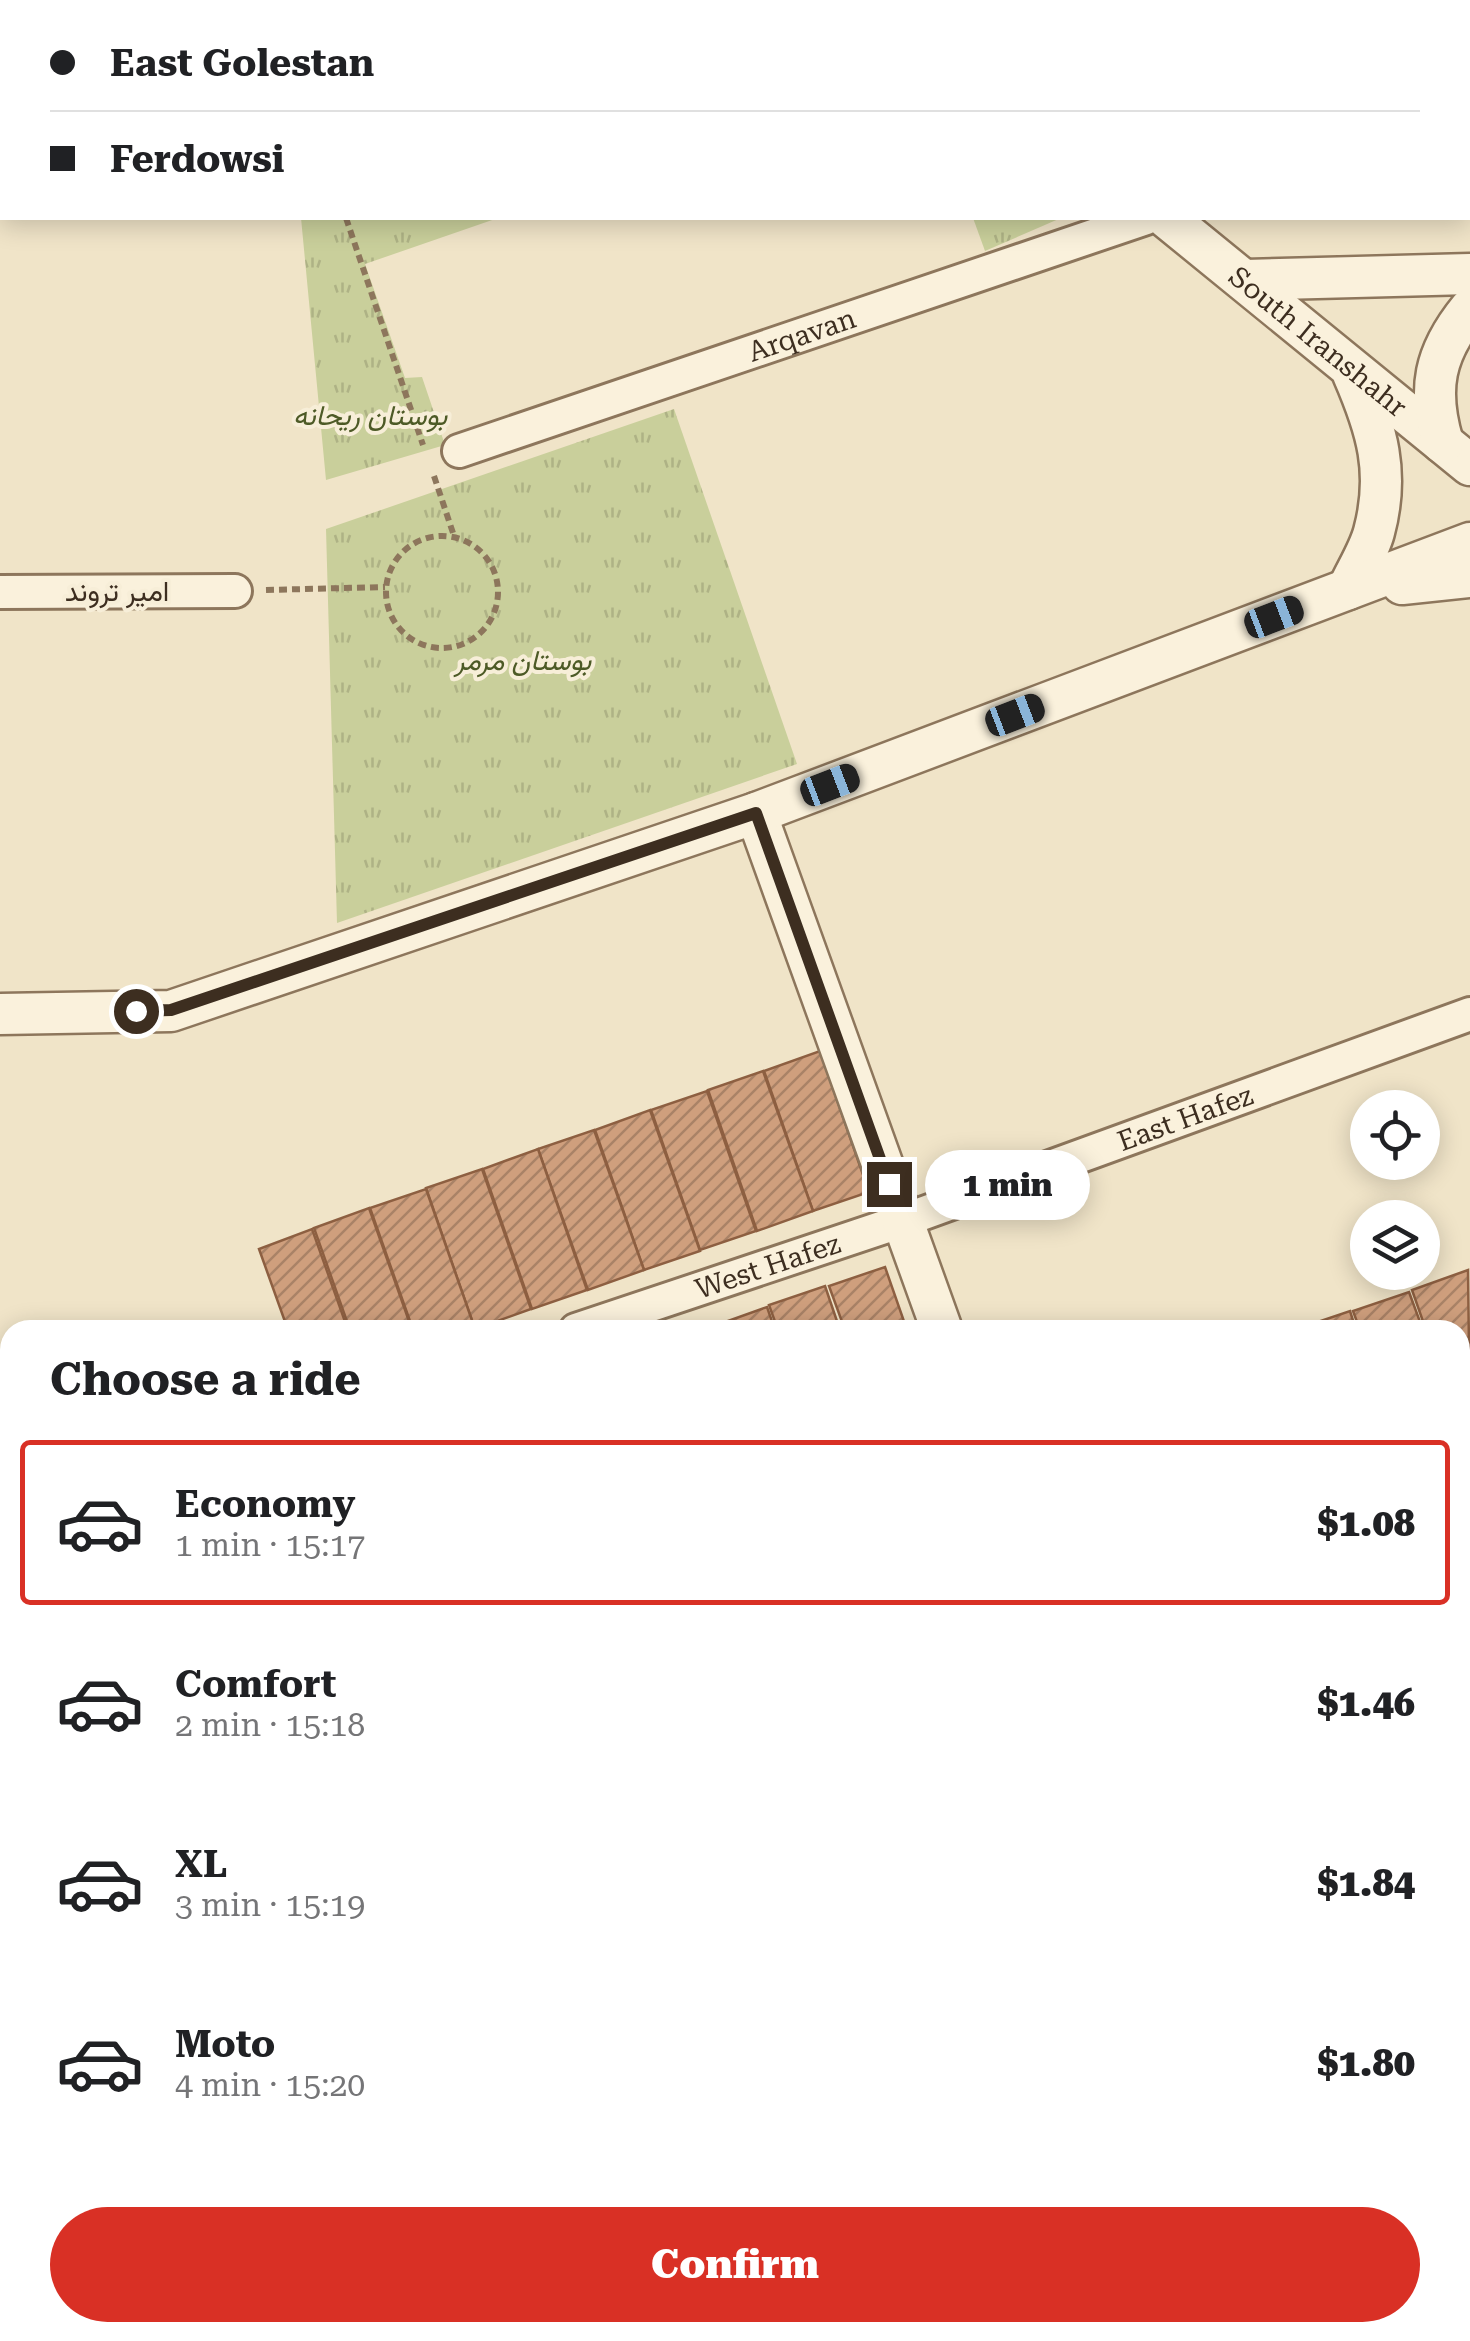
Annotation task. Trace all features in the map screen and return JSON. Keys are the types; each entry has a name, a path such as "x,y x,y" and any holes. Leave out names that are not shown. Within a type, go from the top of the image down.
{"street":[{"name":"Arqavan","path":"459,450 1140,220"},
{"name":"South Iranshahr","path":"1170,220 1457,454"},
{"path":"1246,280 1470,274"},
{"path":"1457,454 1437,422 1434,382 1444,345 1470,310"},
{"path":"1348,589 1374,533 1383,465 1372,419 1349,366"},
{"path":"0,1014 171,1010 756,813 1470,542"},
{"path":"1348,589 1470,578"},
{"name":"امیر تروند","path":"0,592 235,590"},
{"path":"756,813 938,1320"},
{"name":"East Hafez","path":"902,1220 1470,1014"},
{"name":"West Hafez","path":"606,1320 902,1220"}],"path":[{"path":"347,220 454,536"},
{"path":"454,536 487,556 496,573 499,592 496,611 486,627 473,639 439,648 421,644 394,622 385,587 390,569 416,541 454,536"},
{"path":"235,590 385,587"}],"green space":[{"name":"بوستان ریحانه","path":"301,220 492,220 365,264 405,378 422,377 445,445 326,480"},
{"path":"974,220 1056,220 985,251"},
{"name":"بوستان مرمر","path":"674,409 797,764 337,923 326,529"}],"building":[{"path":"820,1051 869,1192 813,1211 764,1071"},
{"path":"763,1071 813,1211 757,1231 708,1090"},
{"path":"707,1091 756,1231 700,1250 651,1110"},
{"path":"650,1110 700,1251 644,1270 595,1130"},
{"path":"594,1130 644,1270 588,1290 538,1149"},
{"path":"538,1149 587,1290 532,1309 483,1169"},
{"path":"482,1169 531,1309 500,1320 472,1320 426,1188"},
{"path":"426,1189 472,1320 410,1320 370,1208"},
{"path":"369,1208 409,1320 346,1320 314,1228"},
{"path":"312,1229 344,1320 284,1320 259,1249"},
{"path":"885,1267 904,1320 841,1320 829,1286"},
{"path":"1468,1270 1469,1320 1422,1320 1412,1290 1440,1290 1440,1280"},
{"path":"825,1286 837,1320 774,1320 769,1305"},
{"path":"1409,1292 1419,1320 1356,1320 1353,1311"},
{"path":"767,1307 772,1320 731,1320"},
{"path":"1350,1311 1353,1320 1323,1320"}],"route":[{"path":"136,1011 171,1010 756,813 889,1184"}]}
